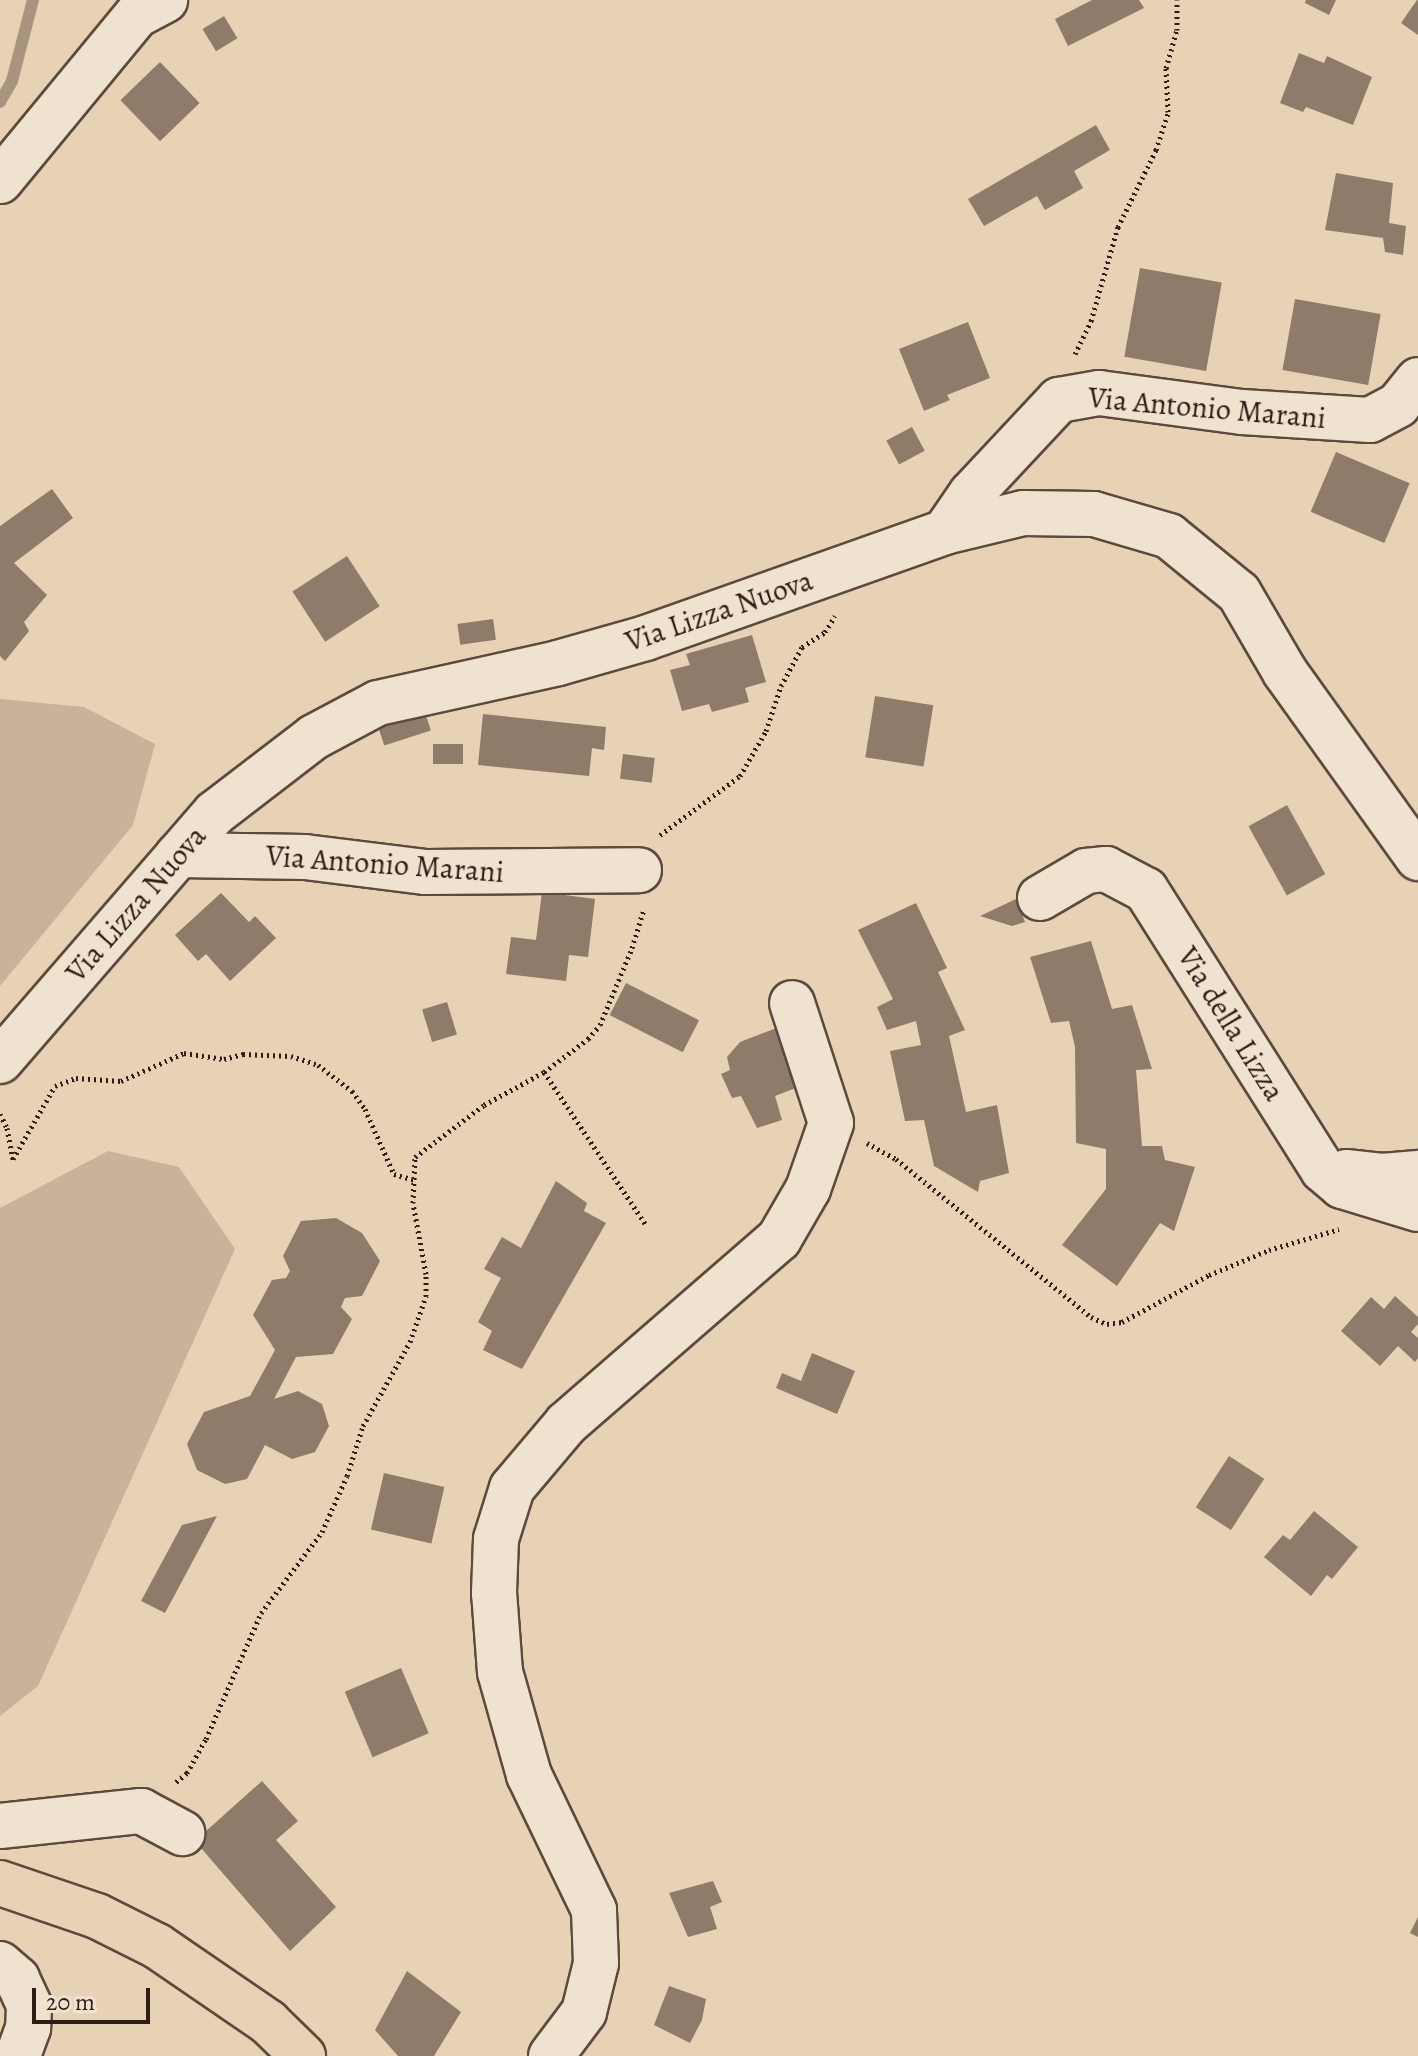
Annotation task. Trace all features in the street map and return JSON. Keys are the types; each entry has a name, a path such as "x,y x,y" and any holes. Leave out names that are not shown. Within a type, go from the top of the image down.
{"main road":[{"path":"0,1883 97,1916 157,1946 268,2022 303,2056"}],"street":[{"path":"0,181 144,5"},
{"name":"Via Antonio Marani","path":"945,532 971,494 1059,400 1099,393 1242,412 1370,420 1398,405 1418,380"},
{"name":"Via Lizza Nuova","path":"0,1061 215,813 314,737 378,703 558,663 646,638 945,532 1023,513 1094,514 1169,536 1239,593 1285,672 1418,858"},
{"name":"Via Antonio Marani","path":"178,855 305,857 426,872 639,870"},
{"name":"Via della Lizza","path":"1040,898 1086,871 1106,869 1146,890 1323,1170 1342,1186 1418,1209"},
{"path":"551,2056 584,2012 596,1963 594,1910 529,1775 500,1672 494,1593 496,1539 512,1488 566,1424 779,1239 808,1189 831,1123 792,1003"},
{"path":"1323,1170 1382,1176 1418,1173"},
{"path":"0,1826 141,1811 182,1833"},
{"path":"0,1964 17,1979 29,2005 28,2028 18,2056"}],"path":[{"path":"1059,400 1066,373 1091,321 1118,227 1156,150 1168,112 1166,68 1177,30 1177,0"},
{"path":"141,1811 187,1773 261,1613 322,1532 347,1476 363,1426 410,1342 426,1296 426,1274 413,1203 415,1157 484,1105 544,1072 588,1039 600,1025 632,948 643,911 639,870 655,839 740,776 766,731 781,686 802,647 825,632 840,609"},
{"path":"0,1114 7,1128 13,1159 55,1086 76,1078 121,1081 184,1053 224,1059 243,1054 291,1056 318,1065 352,1091 365,1109 384,1159 394,1174 415,1180"},
{"path":"544,1072 646,1225"},
{"path":"831,1123 896,1159 1091,1317 1107,1324 1122,1322 1209,1275 1269,1250 1341,1229"}],"shaded area":[{"path":"0,699 84,707 155,744 133,825 0,986"},
{"path":"108,1151 179,1167 235,1249 38,1686 0,1716 0,1208"}],"building":[{"path":"1092,0 1139,0 1144,8 1068,46 1055,19"},
{"path":"1306,0 1336,0 1329,15 1305,3"},
{"path":"1418,0 1418,35 1401,23"},
{"path":"224,16 237,38 216,51 203,29"},
{"path":"1299,53 1324,63 1327,56 1372,77 1353,125 1306,107 1303,112 1280,103"},
{"path":"160,62 200,103 160,141 120,100"},
{"path":"1096,125 1110,150 1074,171 1083,188 1045,210 1037,196 984,226 968,199"},
{"path":"1336,173 1393,183 1389,223 1406,226 1403,255 1385,252 1383,238 1325,230"},
{"path":"1140,268 1222,282 1206,371 1124,357"},
{"path":"1295,299 1381,314 1368,385 1282,370"},
{"path":"968,322 990,378 947,395 950,400 924,411 899,349"},
{"path":"912,427 925,451 899,464 886,441"},
{"path":"1336,452 1410,483 1384,543 1311,512"},
{"path":"52,489 73,518 14,563 47,595 24,622 29,631 5,661 0,656 0,526"},
{"path":"347,556 380,606 325,642 292,591"},
{"path":"493,619 496,640 460,645 457,624"},
{"path":"752,635 766,682 745,688 749,702 712,712 709,704 682,711 670,670 690,665 686,654"},
{"path":"875,696 933,705 924,766 865,757"},
{"path":"421,700 431,730 384,746 374,715"},
{"path":"483,714 606,727 604,750 592,748 589,776 478,765"},
{"path":"433,744 463,744 463,764 433,764"},
{"path":"623,754 655,758 652,783 620,779"},
{"path":"1287,805 1325,874 1287,895 1249,826"},
{"path":"542,892 595,899 588,957 569,955 566,981 506,974 511,937 536,940"},
{"path":"221,893 249,922 255,916 276,938 230,981 206,954 198,961 175,935"},
{"path":"1016,899 1025,922 1012,926 980,916"},
{"path":"916,903 947,968 938,972 965,1030 949,1036 966,1112 997,1105 1009,1173 980,1181 978,1192 934,1166 924,1120 905,1121 890,1051 921,1045 916,1021 887,1030 877,1007 893,999 858,930"},
{"path":"1091,941 1112,1009 1132,1005 1152,1069 1136,1070 1142,1146 1162,1146 1165,1160 1195,1167 1174,1231 1160,1223 1117,1286 1062,1245 1106,1189 1106,1149 1076,1143 1075,1047 1069,1021 1051,1023 1030,957"},
{"path":"626,983 699,1020 683,1052 610,1015"},
{"path":"447,1002 457,1035 432,1042 422,1010"},
{"path":"782,1026 806,1084 775,1096 782,1120 757,1128 741,1096 732,1098 721,1074 730,1070 727,1057 740,1042"},
{"path":"556,1181 587,1203 584,1211 606,1223 522,1369 483,1350 492,1331 478,1322 501,1278 484,1269 502,1237 521,1248"},
{"path":"336,1218 362,1233 380,1261 362,1296 345,1298 341,1307 352,1319 333,1354 296,1357 274,1399 298,1391 322,1404 329,1426 315,1452 292,1459 265,1445 247,1479 225,1484 197,1470 187,1444 204,1412 250,1396 275,1350 253,1315 272,1280 286,1278 290,1271 283,1256 301,1221"},
{"path":"1395,1296 1418,1317 1418,1324 1411,1332 1418,1338 1418,1358 1415,1362 1398,1346 1380,1366 1341,1331 1371,1297 1384,1309"},
{"path":"812,1353 855,1371 837,1414 776,1388 782,1373 801,1381"},
{"path":"1229,1456 1264,1479 1231,1530 1196,1507"},
{"path":"384,1473 444,1487 431,1543 371,1530"},
{"path":"1314,1511 1358,1547 1332,1579 1327,1575 1311,1596 1264,1557 1283,1535 1290,1540"},
{"path":"217,1516 165,1613 141,1601 182,1525"},
{"path":"401,1668 429,1733 373,1757 345,1692"},
{"path":"262,1781 298,1821 276,1840 336,1907 290,1951 195,1841"},
{"path":"713,1881 722,1902 710,1907 717,1929 688,1937 669,1893"},
{"path":"1418,1917 1418,1937 1410,1933"},
{"path":"407,1971 461,2012 434,2056 398,2056 375,2030"},
{"path":"669,1986 706,1999 702,2020 690,2043 654,2025"}],"waterway":[{"path":"0,102 12,81 33,0"}]}
